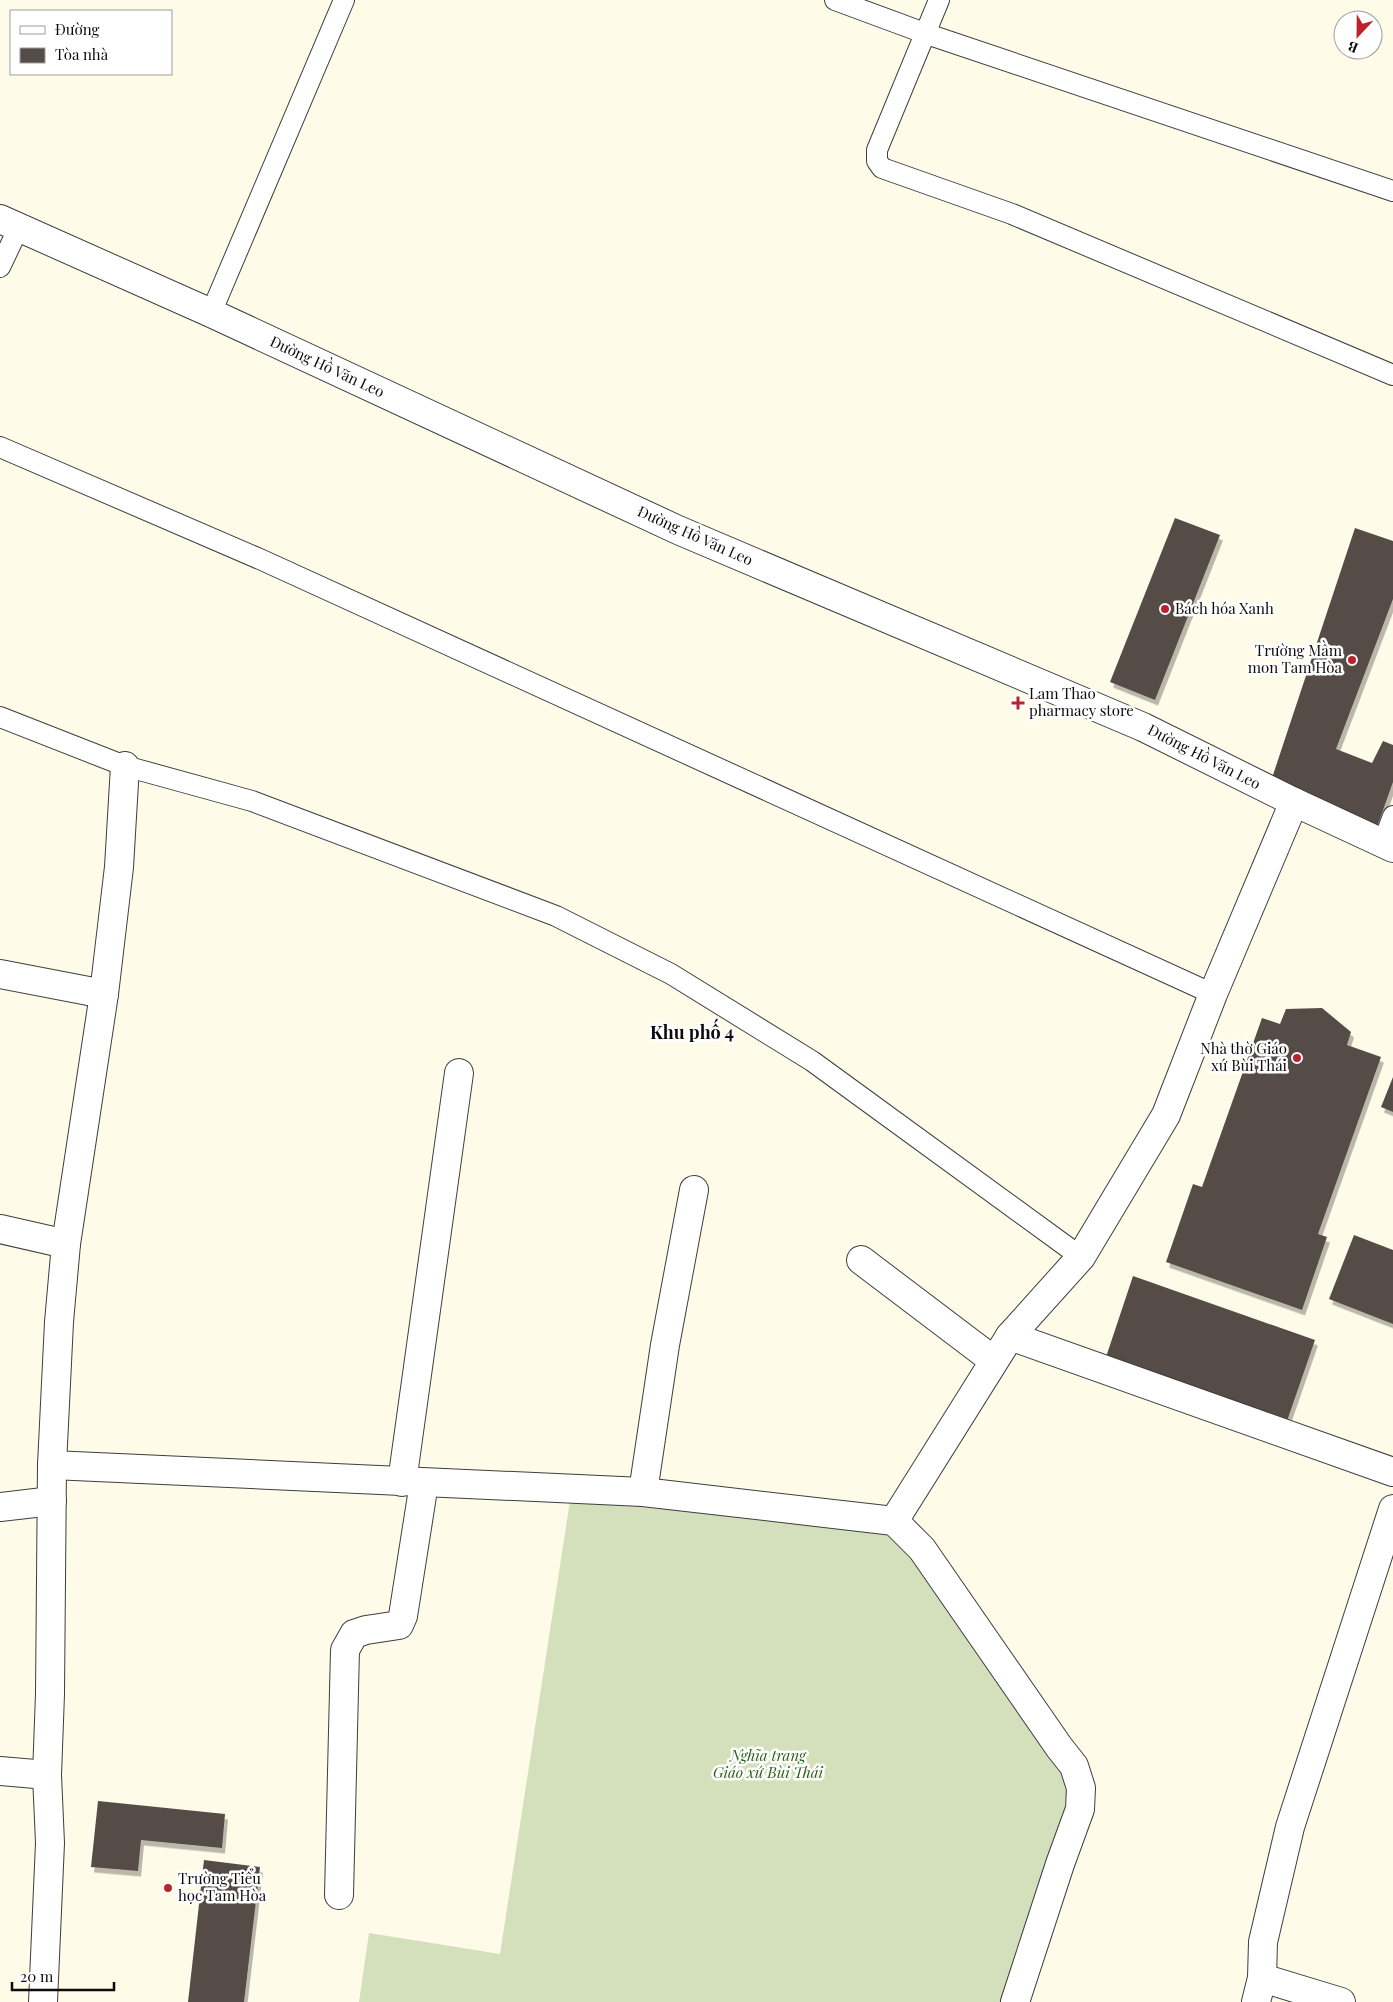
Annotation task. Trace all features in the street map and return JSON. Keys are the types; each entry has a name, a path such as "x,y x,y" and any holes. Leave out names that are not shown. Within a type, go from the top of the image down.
{"street":[{"name":"Đường Hồ Văn Leo","path":"9,223 211,313 678,530 1143,727 1294,802 1388,845"},
{"path":"43,2002 49,1851 47,1774 52,1465 59,1322 66,1244 104,994 119,867 124,766"},
{"path":"894,1521 993,1360 1010,1336 1081,1256 1166,1115 1213,994 1294,802"},
{"path":"0,974 104,994"},
{"path":"338,1895 346,1650 354,1634 366,1630 399,1625 404,1616 413,1483 458,1073"},
{"path":"644,1492 665,1345 694,1190"},
{"path":"0,1229 66,1244"},
{"path":"861,1260 993,1360"},
{"path":"1010,1336 1393,1472"},
{"path":"52,1465 413,1483 644,1492 894,1521 922,1549 1074,1766 1081,1788 1080,1810 1060,1864 1015,2002"},
{"path":"0,1507 52,1501"},
{"path":"1341,2002 1259,1990 1263,1942 1290,1827 1393,1509"},
{"path":"0,1771 47,1774"}],"lane":[{"path":"211,313 344,0"},
{"path":"836,0 924,33 1393,191"},
{"path":"939,0 878,150 877,162 882,168 1012,214 1393,375"},
{"path":"0,267 9,223"},
{"path":"0,448 262,560 1213,994"},
{"path":"0,717 124,766 252,801 556,916 671,974 812,1061 1081,1256"},
{"path":"1388,845 1393,816"}],"green space":[{"name":"Nghĩa trang Giáo xứ Bùi Thái","path":"570,1501 643,1504 891,1534 914,1562 1066,1772 1068,1787 1063,1819 1003,2002 359,2002 369,1933 500,1954"}],"building":[{"name":"Bách hóa Xanh","path":"1175,518 1220,535 1155,700 1110,682"},
{"name":"Trường Mầm mon Tam Hòa","path":"1355,528 1393,541 1393,599 1336,749 1372,763 1383,741 1393,745 1393,782 1377,827 1272,778"},
{"path":"1322,1008 1351,1032 1347,1045 1381,1057 1318,1234 1327,1237 1302,1310 1166,1262 1193,1184 1202,1187 1262,1018 1280,1024 1286,1009"},
{"path":"1393,1077 1393,1112 1381,1107"},
{"path":"1354,1235 1393,1250 1393,1324 1329,1299"},
{"path":"1133,1276 1315,1340 1287,1421 1106,1357"},
{"path":"98,1801 225,1814 222,1848 141,1840 138,1871 91,1867"},
{"path":"204,1860 260,1867 244,2002 188,2002"}],"place":[{"name":"Bách hóa Xanh","path":"1165,609"},
{"name":"Trường Mầm mon Tam Hòa","path":"1352,660"},
{"name":"Lam Thao pharmacy store","path":"1018,703"},
{"name":"Nhà thờ Giáo xứ Bùi Thái","path":"1297,1058"},
{"name":"Trường Tiểu học Tam Hòa","path":"168,1888"}],"district":[{"name":"Khu phố 4","path":"692,1033"}]}
